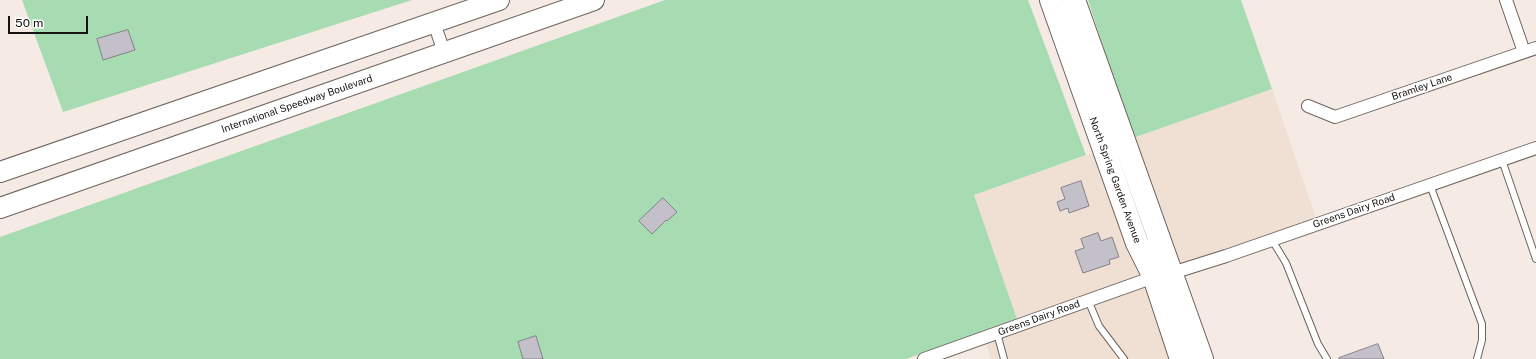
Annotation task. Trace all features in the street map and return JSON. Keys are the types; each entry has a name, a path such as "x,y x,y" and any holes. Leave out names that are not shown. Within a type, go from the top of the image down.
{"highway":[{"name":"North Spring Garden Avenue","path":"1051,0 1137,243 1154,262 1163,275"},
{"path":"1074,0 1163,275 1181,359"},
{"path":"1163,275 1186,313 1202,359"}],"main road":[{"path":"0,172 500,0"},
{"name":"International Speedway Boulevard","path":"0,208 594,0"}],"street":[{"path":"1506,0 1524,52"},
{"path":"434,23 444,52"},
{"name":"Bramley Lane","path":"1308,106 1335,117 1536,48"},
{"name":"Greens Dairy Road","path":"924,359 1088,300 1272,240 1536,148"}],"lane":[{"path":"1502,160 1536,259"},
{"path":"1430,185 1482,324 1482,340 1477,359"},
{"path":"1272,240 1286,263 1318,344 1327,359"},
{"path":"1088,300 1099,326 1124,359"},
{"path":"997,333 1004,359"}],"shaded area":[{"path":"1272,89 1316,218 1224,250 1175,265 1130,139"},
{"path":"1099,151 1146,273 1017,319 974,195"},
{"path":"1151,285 1175,359 991,359 986,344"}],"green space":[{"path":"22,0 412,0 63,112"},
{"path":"665,0 1028,0 1086,155 974,195 1017,319 906,359 0,359 0,237"},
{"path":"1088,0 1241,0 1272,89 1133,138"}],"building":[{"path":"128,30 135,50 103,60 97,39"},
{"path":"1081,181 1089,206 1069,213 1068,208 1060,211 1057,202 1065,199 1061,188"},
{"path":"663,198 677,212 667,221 666,220 652,234 639,221"},
{"path":"1098,233 1101,241 1112,237 1119,257 1109,260 1110,264 1083,273 1075,251 1084,248 1081,239"},
{"path":"536,336 543,359 523,359 518,342"},
{"path":"1378,344 1384,359 1339,359 1339,358"}]}
